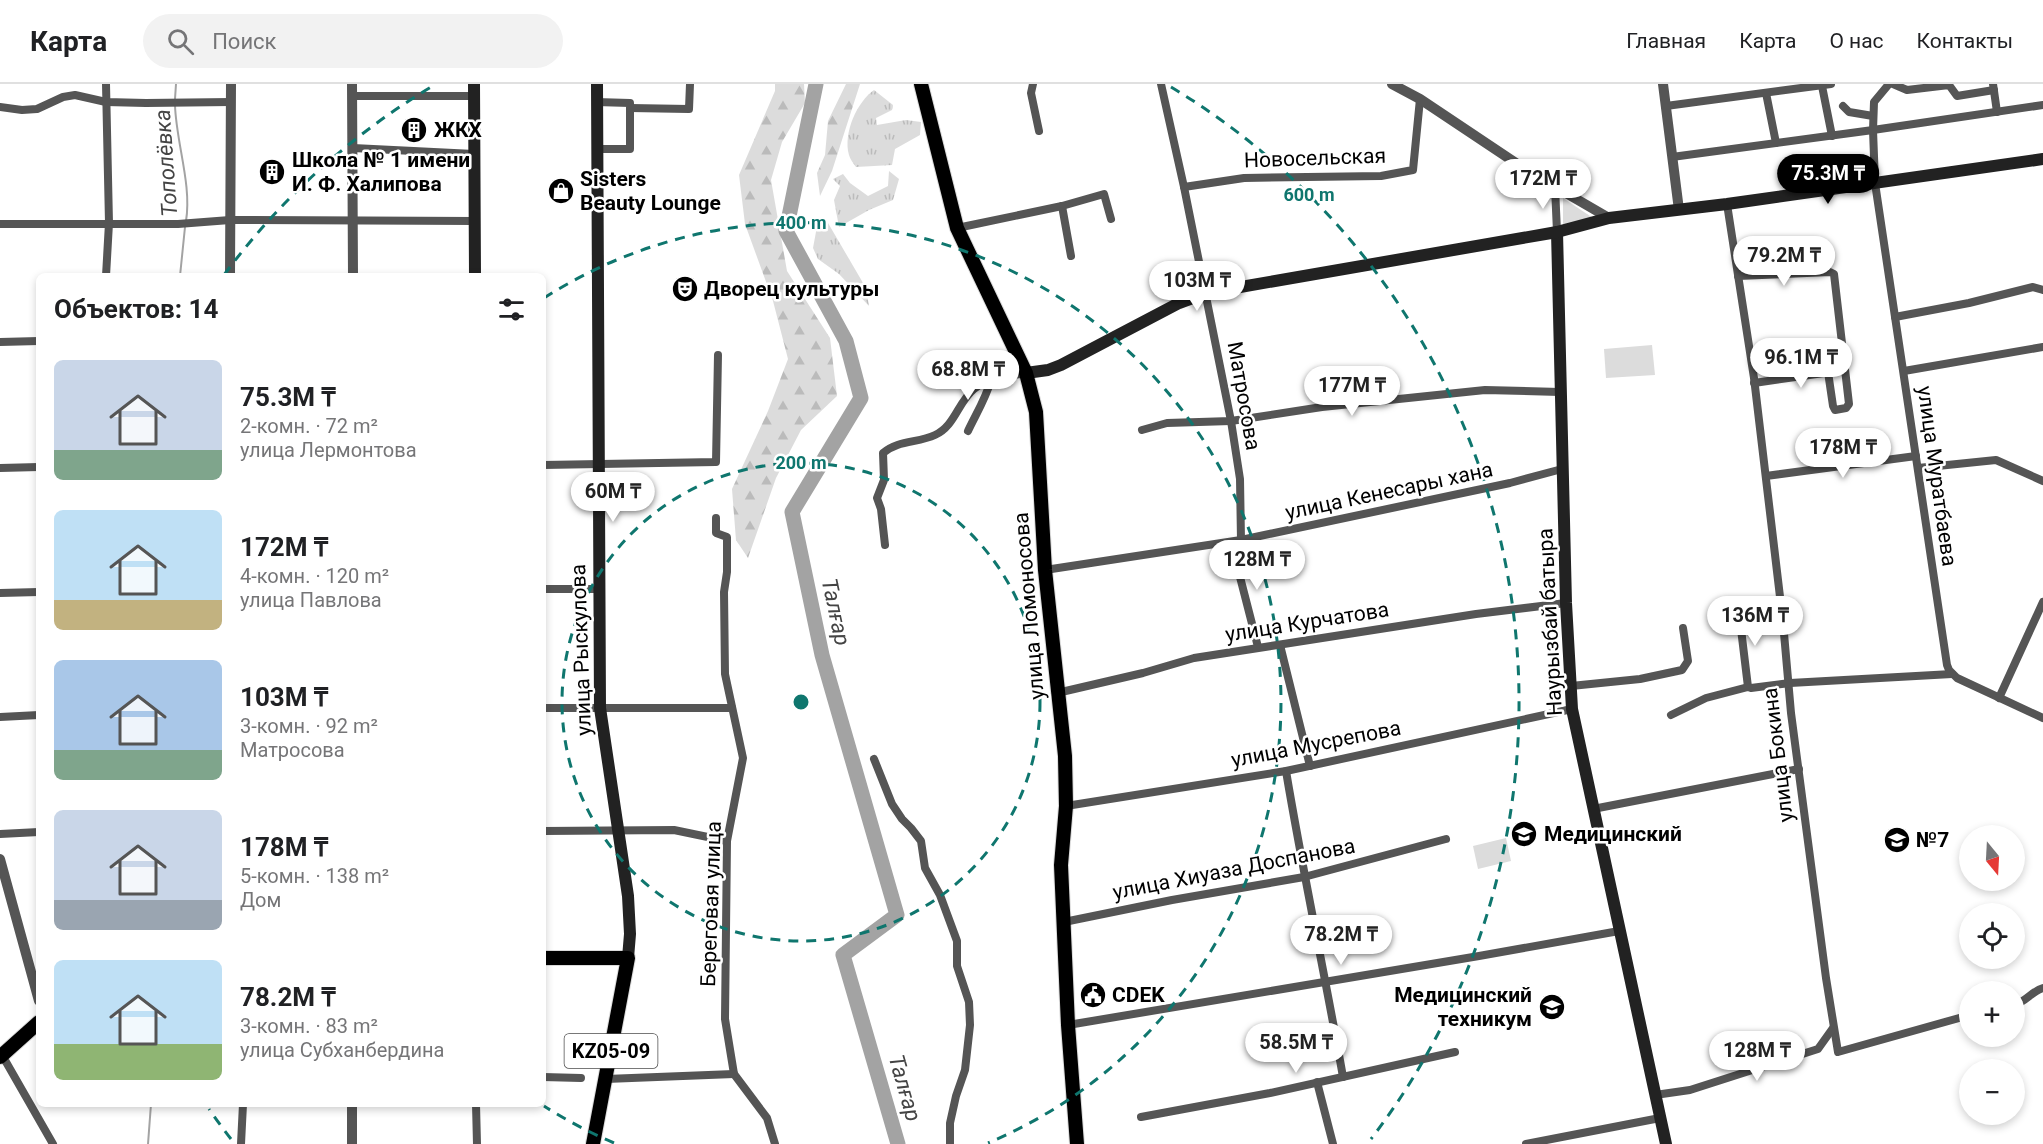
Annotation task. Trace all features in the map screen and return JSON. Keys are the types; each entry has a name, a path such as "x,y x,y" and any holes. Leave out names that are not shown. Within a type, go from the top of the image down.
{"main road":[{"name":"улица Рыскулова","path":"593,1144 628,958 630,934 628,896 600,708 597,463 597,84"},
{"name":"улица Ломоносова","path":"921,84 957,228 1026,374 1036,412 1044,570 1065,756 1066,806 1061,865 1068,1025 1077,1144"},
{"path":"474,90 475,273"},
{"path":"1026,374 1048,370 1179,303 1206,293 1557,232 1609,218 1726,204 2043,159"},
{"name":"Наурызбай батыра","path":"1557,232 1566,603 1572,709 1665,1144"},
{"path":"546,958 628,958"},
{"path":"1,1056 36,1025"}],"street":[{"path":"106,84 109,223 106,273"},
{"path":"230,273 231,84"},
{"path":"352,84 353,273"},
{"path":"630,108 689,109 690,84"},
{"path":"1033,84 1032,93 1039,130"},
{"name":"Матросова","path":"1161,84 1232,421 1240,479 1241,540"},
{"path":"1392,84 1420,99 1555,187 1609,218"},
{"path":"1663,84 1678,210"},
{"path":"1843,106 1849,112 1873,116 1875,98 1891,84 1907,90 1949,85 1958,96 1994,87 1997,112"},
{"path":"1666,106 1826,85 1832,136"},
{"path":"352,96 474,90"},
{"path":"1766,93 1776,143"},
{"path":"0,107 22,110 37,109 63,96 75,95 106,102 231,102"},
{"name":"Новосельская","path":"1184,187 1244,178 1381,176 1413,170 1420,99"},
{"path":"596,102 630,103 630,149 597,149"},
{"path":"1672,157 2043,105"},
{"name":"улица Муратбаева","path":"1873,116 1875,183 1946,659 1952,674"},
{"path":"353,148 474,154"},
{"path":"1555,187 1557,232"},
{"path":"957,228 1062,206 1104,194 1111,219"},
{"name":"улица Бокина","path":"1726,204 1754,383 1798,769 1838,1052 1959,1019"},
{"path":"1062,206 1071,256"},
{"path":"0,224 178,224 230,220 475,221"},
{"path":"1738,276 1830,272 1834,274 1849,404 1846,408 1835,410 1828,372"},
{"path":"1895,317 1969,303 2033,287 2043,290"},
{"path":"0,342 36,341"},
{"path":"1904,371 2043,347"},
{"path":"546,465 716,462 718,355"},
{"path":"1754,383 1845,370"},
{"path":"885,545 877,498 884,480 883,453 890,447 937,435 950,424 974,389 991,380 1026,374"},
{"path":"968,431 986,398 991,380"},
{"path":"1142,430 1167,423 1232,421 1322,407 1485,390 1560,392"},
{"path":"1766,476 1916,456"},
{"path":"1918,468 1993,460 2043,481"},
{"path":"0,468 36,467"},
{"name":"улица Кенесары хана","path":"1044,570 1231,542 1562,470"},
{"name":"Береговая улица","path":"716,518 716,533 727,537 728,572 724,592 725,674 743,758 727,841 725,1019 734,1074 767,1118 775,1144"},
{"path":"1231,542 1258,647"},
{"path":"546,589 598,589"},
{"path":"0,592 36,592"},
{"path":"1999,698 2041,612 2043,602"},
{"name":"улица Курчатова","path":"1058,693 1143,673 1194,658 1476,614 1566,603"},
{"path":"1748,687 1741,629 1783,622"},
{"path":"1571,686 1640,679 1682,670 1688,661 1683,628"},
{"path":"1280,645 1310,766"},
{"path":"1671,715 1706,698 1748,687 1952,674 2043,718"},
{"path":"546,708 732,708"},
{"name":"улица Мусрепова","path":"1066,806 1286,771 1572,709"},
{"path":"0,717 36,715"},
{"path":"874,759 892,804 921,841 925,868 940,895 957,941 957,966 969,1002 970,1025 965,1070 950,1123 950,1144"},
{"path":"1593,809 1798,769"},
{"path":"1286,771 1304,878 1343,1077"},
{"path":"546,831 674,830 727,841"},
{"path":"0,834 36,832"},
{"name":"улица Хиуаза Доспанова","path":"1064,922 1172,900 1304,878 1446,840"},
{"path":"0,859 36,985"},
{"path":"1068,1025 1619,931"},
{"path":"2025,1000 2036,990 2043,988"},
{"path":"1655,1095 1690,1090 1818,1049 1833,1028"},
{"path":"1141,1117 1455,1052"},
{"path":"1,1056 53,1144"},
{"path":"606,1079 734,1074"},
{"path":"546,1077 581,1078"},
{"path":"1317,1082 1333,1144"},
{"path":"241,1144 243,1107"},
{"path":"352,1107 352,1144"},
{"path":"476,1107 477,1144"},
{"path":"1526,1144 1660,1118"}],"green space":[{"path":"775,84 804,84 805,103 782,142 771,180 787,271 830,338 837,396 801,430 776,478 748,558 736,540 732,489 768,411 788,359 773,301 745,224 739,175 775,91"},
{"path":"846,84 860,84 832,171 820,196 817,173 825,155 828,121"},
{"path":"874,90 893,105 892,110 876,118 877,125 906,120 921,122 920,135 895,149 892,165 856,167 849,155 850,128 862,102"},
{"path":"889,171 899,179 893,200 839,227 834,200 840,186 833,179 843,174 850,183 868,196 888,186"},
{"path":"1563,198 1593,218 1563,225"},
{"path":"818,221 828,223 866,288 869,306 839,274 818,259 813,248"},
{"path":"1652,345 1655,375 1606,378 1604,349"},
{"path":"1506,838 1511,861 1478,869 1473,846"}],"waterway":[{"name":"Тополёвка","path":"175,99 176,84"},
{"name":"Талғар","path":"816,84 786,231 846,341 861,398 792,512 822,655 897,915 843,955 898,1144"},
{"name":"Тополёвка","path":"175,105 187,193 186,221"},
{"name":"Тополёвка","path":"180,273 185,227"},
{"name":"Тополёвка","path":"148,1144 151,1107"}],"place":[{"name":"ЖКХ","path":"414,130"},
{"name":"Школа № 1 имени И. Ф. Халипова","path":"272,172"},
{"name":"Sisters Beauty Lounge","path":"561,191"},
{"name":"Дворец культуры","path":"685,289"},
{"name":"Медицинский","path":"1524,834"},
{"name":"№7","path":"1897,840"},
{"name":"CDEK","path":"1093,995"},
{"name":"Медицинский техникум","path":"1552,1007"}]}
